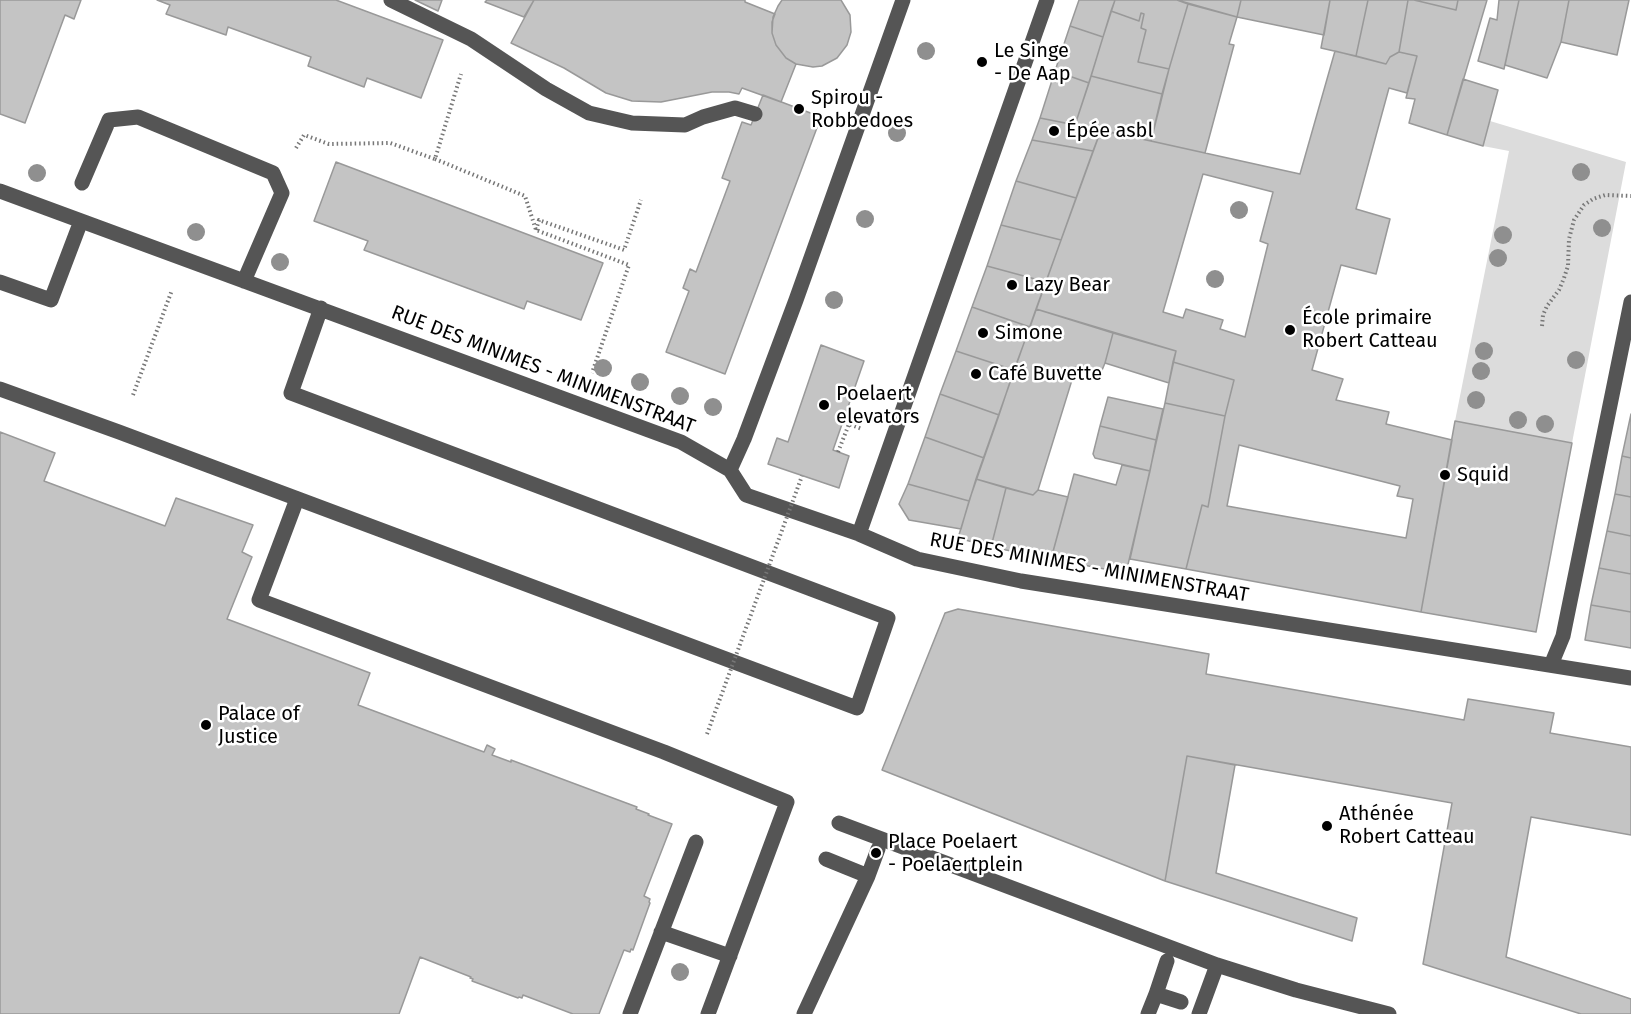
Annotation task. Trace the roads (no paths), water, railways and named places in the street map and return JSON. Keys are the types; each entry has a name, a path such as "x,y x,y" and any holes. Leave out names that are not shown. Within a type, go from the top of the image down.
{"street":[{"path":"391,0 471,39 546,88 590,113 632,123 685,125 735,108 755,114"},
{"path":"730,470 785,330 903,0"},
{"path":"859,534 1047,0"},
{"path":"82,183 109,120 138,117 273,173 282,193 244,281"},
{"name":"RUE DES MINIMES - MINIMENSTRAAT","path":"0,191 681,442 730,470 746,495 859,534 917,559 1021,581 1631,678"},
{"path":"0,282 51,300 81,221"},
{"path":"1551,665 1563,636 1631,303"},
{"path":"0,389 857,708 888,618 291,393 321,308"},
{"path":"297,499 260,600 664,752 787,802 708,1014"},
{"path":"839,823 1217,965 1296,990 1389,1014"},
{"path":"630,1014 696,842"},
{"path":"804,1014 878,849"},
{"path":"826,859 867,876"},
{"path":"661,932 730,957"},
{"path":"1148,1014 1167,961"},
{"path":"1199,1014 1217,965"},
{"path":"1156,994 1181,1002"}],"place":[{"name":"Le Singe - De Aap","path":"982,62"},
{"name":"Spirou - Robbedoes","path":"799,109"},
{"name":"Épée asbl","path":"1054,131"},
{"name":"Lazy Bear","path":"1012,285"},
{"name":"École primaire Robert Catteau","path":"1290,330"},
{"name":"Simone","path":"983,333"},
{"name":"Café Buvette","path":"976,374"},
{"name":"Poelaert elevators","path":"824,405"},
{"name":"Squid","path":"1445,475"},
{"name":"Palace of Justice","path":"206,725"},
{"name":"Athénée Robert Catteau","path":"1327,826"},
{"name":"Place Poelaert - Poelaertplein","path":"876,853"}]}
